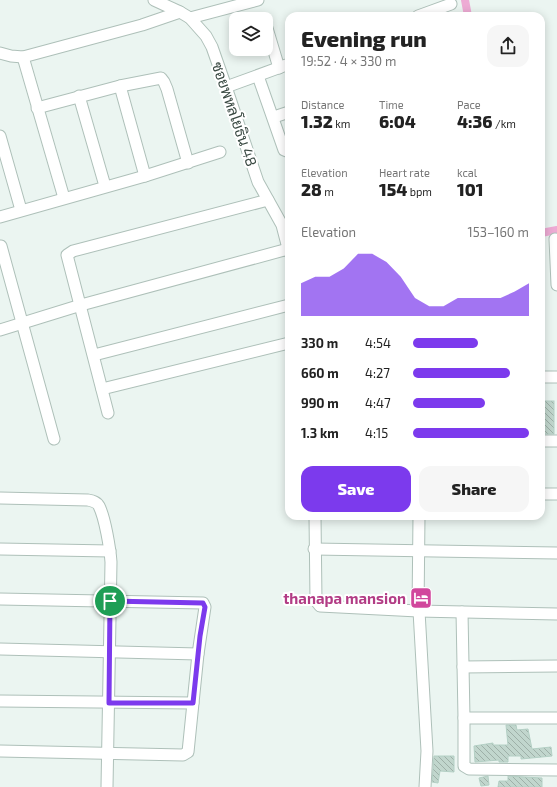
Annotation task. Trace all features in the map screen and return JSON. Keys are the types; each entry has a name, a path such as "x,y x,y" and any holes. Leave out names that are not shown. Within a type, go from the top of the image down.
{"street":[{"name":"ซอยพหลโยธิน 48","path":"154,0 185,15 206,36 212,47 258,182 268,200 285,224"},
{"path":"0,53 23,57 142,25 258,0"},
{"path":"429,12 451,4"},
{"path":"226,87 284,66 273,41"},
{"path":"23,57 64,198"},
{"path":"258,76 285,150"},
{"path":"37,108 120,86 161,78 164,82 188,163"},
{"path":"120,86 145,176"},
{"path":"79,96 105,186"},
{"path":"274,117 285,113"},
{"path":"0,136 21,210"},
{"path":"0,217 105,186 145,176 220,152"},
{"path":"108,413 94,354 67,255 72,251 268,200"},
{"path":"555,239 557,285"},
{"path":"1,246 3,263 22,324 54,439"},
{"path":"0,330 81,305 285,251"},
{"path":"94,354 285,306"},
{"path":"102,389 285,344"},
{"path":"545,377 557,377"},
{"path":"545,441 557,441"},
{"path":"545,494 557,494"},
{"path":"0,498 93,501 99,506 102,514 111,562 107,787"},
{"path":"315,520 314,549 317,604 418,611 557,614"},
{"path":"418,520 418,611 427,751 425,787"},
{"path":"0,549 110,551"},
{"path":"314,549 418,552 557,553"},
{"path":"0,599 203,603 205,607 198,654 187,754 0,751"},
{"path":"462,612 464,766 466,768 557,770"},
{"path":"0,649 198,654"},
{"path":"463,667 557,666"},
{"path":"0,701 193,703"},
{"path":"464,718 557,718"}],"building":[{"path":"545,401 554,401 554,434 545,434"},
{"path":"506,725 516,725 517,730 528,729 532,749 551,747 552,756 521,759 521,756 508,756 508,762 499,762 499,760 475,762 474,746 493,743 493,745 508,745"},
{"path":"434,756 454,756 454,772 440,771 438,783 432,782"},
{"path":"488,776 489,785 481,786 479,778"},
{"path":"508,776 542,778 542,787 498,787 499,781 508,781"}],"waterway":[{"path":"465,0 467,12"},
{"path":"545,232 557,230"}],"place":[{"name":"thanapa mansion","path":"421,598"}],"route":[{"path":"110,601 203,603 205,605 193,703 109,703 110,601"}]}
